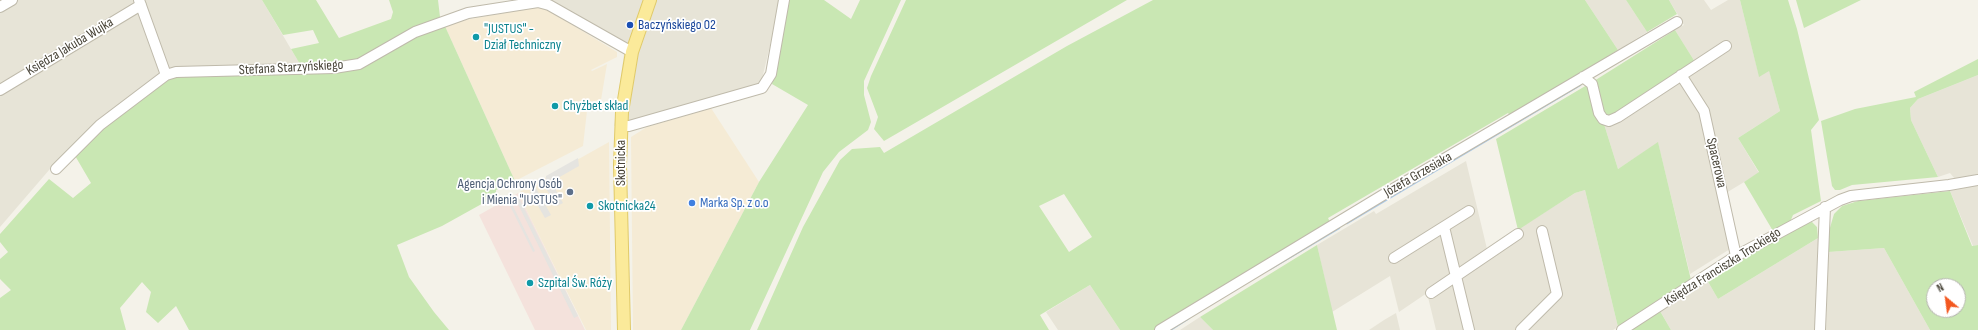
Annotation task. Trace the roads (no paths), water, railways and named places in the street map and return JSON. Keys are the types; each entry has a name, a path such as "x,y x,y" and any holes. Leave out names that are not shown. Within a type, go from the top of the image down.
{"main road":[{"name":"Skotnicka","path":"624,330 620,165 621,126 624,96 632,52 650,0"}],"street":[{"path":"0,7 12,0"},
{"path":"621,126 629,126 762,88 771,74 784,0"},
{"name":"Stefana Starzyńskiego","path":"56,169 100,125 166,75 176,72 334,68 359,64 414,32 468,12 538,1 549,5 632,52"},
{"path":"140,3 166,75"},
{"name":"Księdza Jakuba Wujka","path":"0,90 140,3"},
{"name":"Józefa Grzesiaka","path":"1160,330 1677,22"},
{"path":"1583,77 1592,84 1599,113 1603,119 1609,121 1618,117 1726,46"},
{"name":"Spacerowa","path":"1681,75 1704,111 1736,256"},
{"path":"1820,330 1825,207 1851,196 1949,185 1978,180"},
{"name":"Księdza Franciszka Trockiego","path":"1622,330 1736,256 1825,207"},
{"path":"1394,258 1469,211"},
{"path":"1444,227 1457,275 1469,330"},
{"path":"1521,330 1557,294 1542,231"},
{"path":"1431,292 1518,234"}],"waterway":[{"path":"1347,223 1580,85"},
{"path":"1270,269 1339,228"},
{"path":"1170,330 1189,318"}],"place":[{"name":"Baczyńskiego 02","path":"630,25"},
{"name":"\"JUSTUS\" - Dział Techniczny","path":"476,37"},
{"name":"Chyżbet skład","path":"555,106"},
{"name":"Agencja Ochrony Osób i Mienia \"JUSTUS\"","path":"570,192"},
{"name":"Marka Sp. z o.o","path":"692,203"},
{"name":"Skotnicka24","path":"590,206"},
{"name":"Szpital Św. Róży","path":"530,283"}]}
